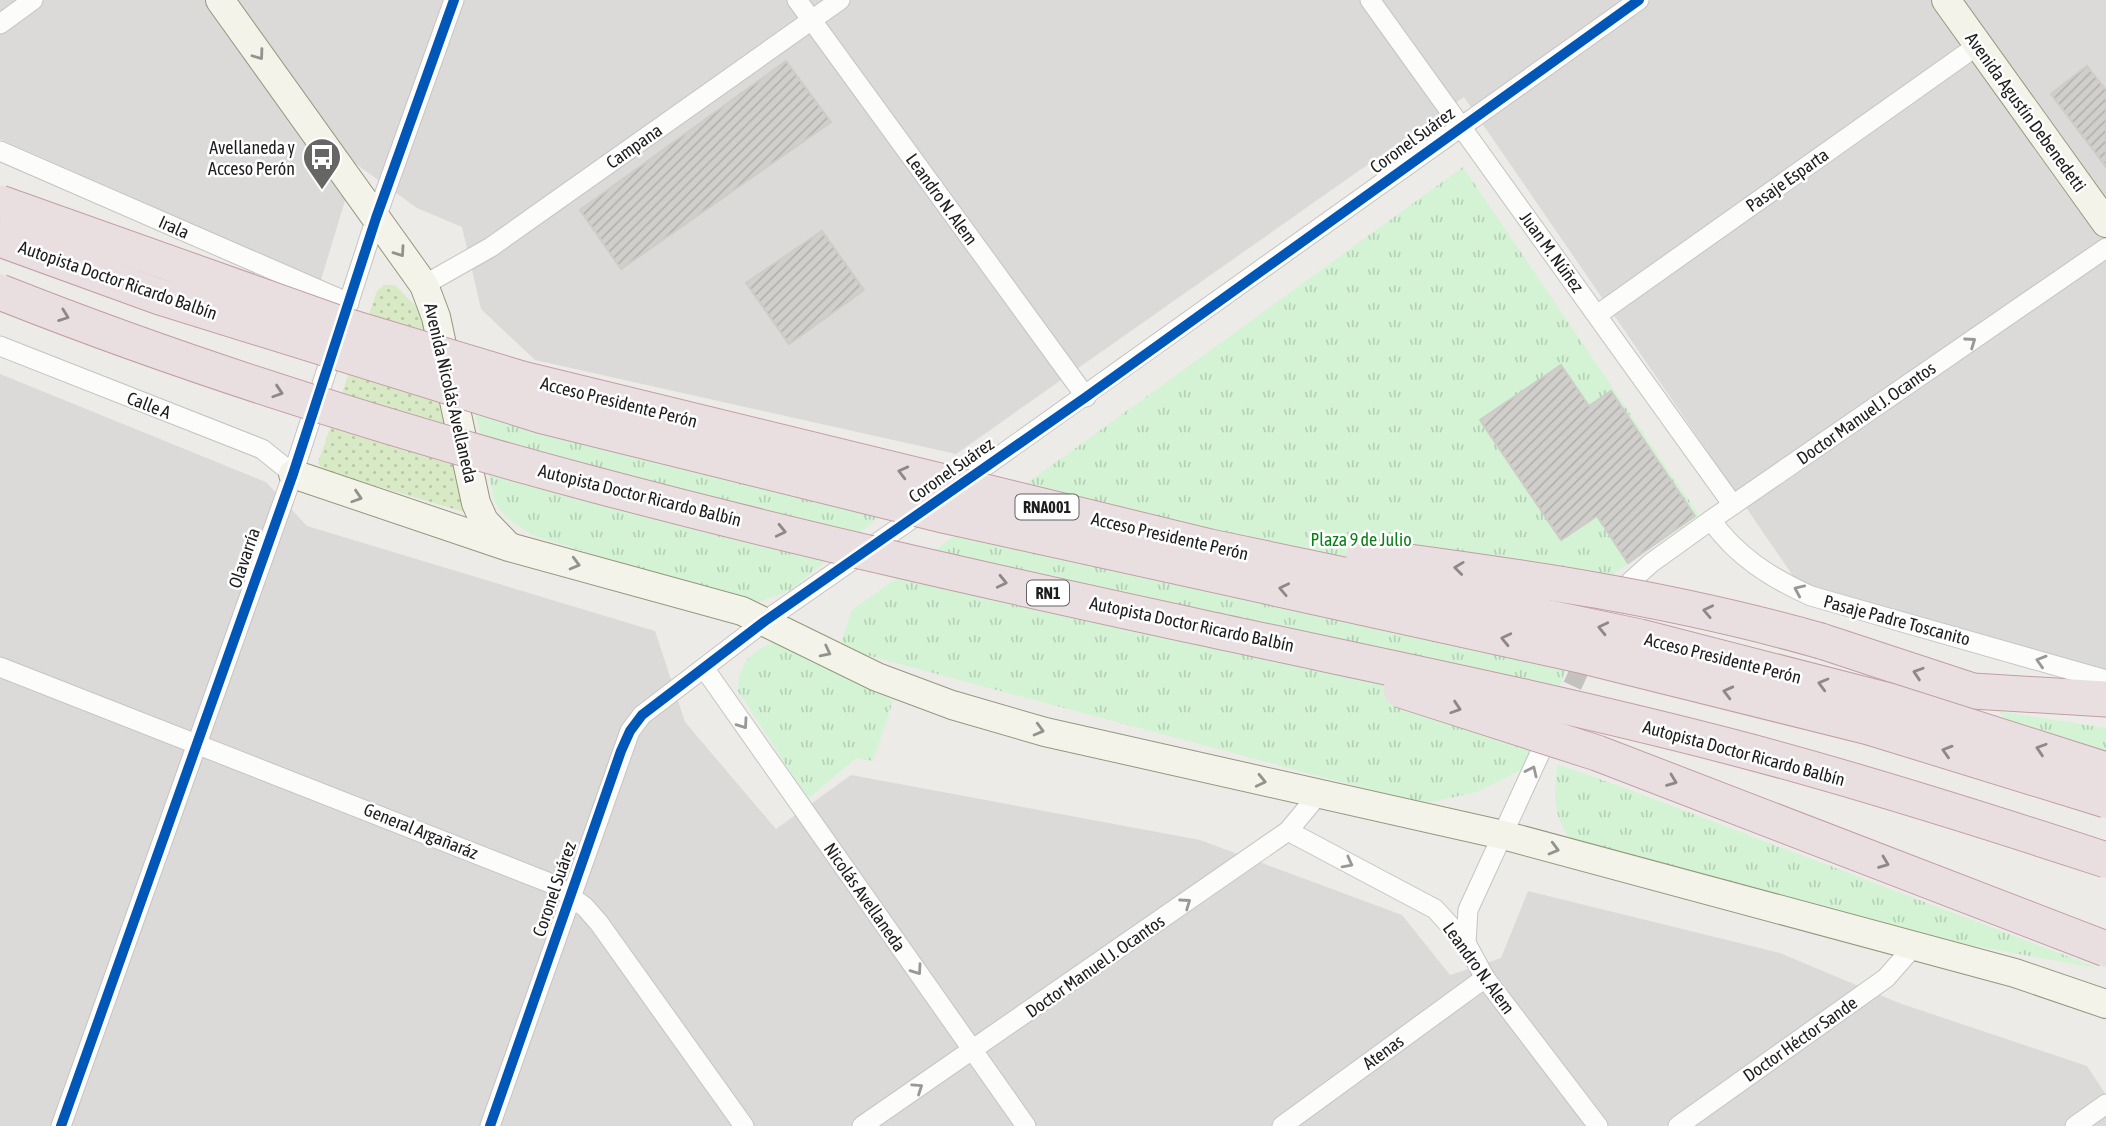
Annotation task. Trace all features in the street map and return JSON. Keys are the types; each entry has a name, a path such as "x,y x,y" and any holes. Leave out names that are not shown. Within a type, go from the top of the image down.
{"highway":[{"name":"Acceso Presidente Perón","path":"0,203 346,327 522,379 1210,547 1640,637 1889,701 2106,770"},
{"name":"Autopista Doctor Ricardo Balbín","path":"0,240 160,297 543,416 947,516 1610,663 1869,727 2106,800"},
{"name":"Autopista Doctor Ricardo Balbín","path":"0,292 178,358 340,412 516,463 701,512 1204,628 1394,667 1728,746 1917,800 2106,860"},
{"path":"1113,523 1501,574 1663,602 1743,619 1821,641 1973,691 2106,699"},
{"path":"1204,628 1597,752 2106,949"}],"main road":[{"name":"Avenida Nicolás Avellaneda","path":"220,0 424,285 436,317 476,503 484,521 509,547"},
{"name":"Avenida Agustín Debenedetti","path":"1946,0 2106,223"},
{"path":"293,474 509,547 742,611 877,677 952,705 1045,732 1503,835 2015,973 2106,1004"}],"street":[{"path":"0,24 33,0"},
{"name":"Olavarría","path":"61,1126 293,474 376,218 454,0"},
{"name":"Leandro N. Alem","path":"797,0 1086,397"},
{"name":"Campana","path":"424,285 491,247 840,0"},
{"name":"Juan M. Núñez","path":"1370,0 1733,505"},
{"name":"Coronel Suárez","path":"490,1126 570,894 630,732 642,715 765,621 1086,397 1639,0"},
{"name":"Pasaje Esparta","path":"1597,315 1978,45"},
{"name":"Irala","path":"0,150 349,303"},
{"name":"Doctor Manuel J. Ocantos","path":"1630,582 1651,563 1711,520 2106,248"},
{"name":"Calle A","path":"0,346 262,449 293,474"},
{"name":"Pasaje Padre Toscanito","path":"1711,520 1723,537 1749,561 1770,576 1811,596 2106,680"},
{"name":"General Argañaráz","path":"0,667 547,881 570,894 599,923 744,1126"},
{"name":"Nicolás Avellaneda","path":"704,668 1026,1126"},
{"path":"1466,943 1468,910 1541,751"},
{"name":"Doctor Manuel J. Ocantos","path":"862,1126 974,1051 1288,831 1318,795"},
{"name":"Leandro N. Alem","path":"1288,831 1435,909 1466,943 1485,978 1598,1126"},
{"name":"Doctor Héctor Sande","path":"1678,1126 1886,978 1915,945"},
{"name":"Atenas","path":"1282,1126 1485,978"},
{"path":"2075,1126 2106,1104"}],"shaded area":[{"path":"0,0 2106,0 2106,672 1800,586 1464,97 956,454 535,360 481,309 462,227 417,208 356,164 321,280 0,139"},
{"path":"0,374 266,482 307,526 655,631 685,722 776,829 851,775 1200,840 1402,915 1450,975 1501,958 1528,891 1780,953 1899,1003 2087,1066 2106,1095 2106,1126 0,1126"}],"green space":[{"name":"Plaza 9 de Julio","path":"1463,167 1699,515 1616,572 1589,615 1525,768 1477,792 1423,804 840,648 851,611"},
{"path":"384,285 395,285 419,310 471,514 323,470 318,463 377,291"},
{"path":"463,356 934,471 791,590 753,604 532,535 507,518 495,503"},
{"path":"774,643 893,701 873,761 856,758 808,799 738,691 740,674 747,660 758,650"},
{"path":"1998,711 2106,728 2106,817"},
{"path":"1557,764 2101,969 1936,939 1572,842 1565,832 1556,805"}],"building":[{"path":"786,61 831,122 621,269 580,210"},
{"path":"2087,66 2106,90 2106,167 2051,94"},
{"path":"822,231 864,290 789,344 746,283"},
{"path":"1561,365 1589,406 1611,391 1695,516 1628,563 1597,516 1561,540 1480,420"}],"tunnel":[{"path":"1560,712 1609,607 1623,590"}],"cycle path":[{"path":"61,1126 293,474 376,218 454,0"},
{"path":"490,1126 621,751 630,731 642,715 765,621 1086,397 1639,0"}],"place":[{"name":"Avellaneda y Acceso Perón","path":"322,191"}]}
